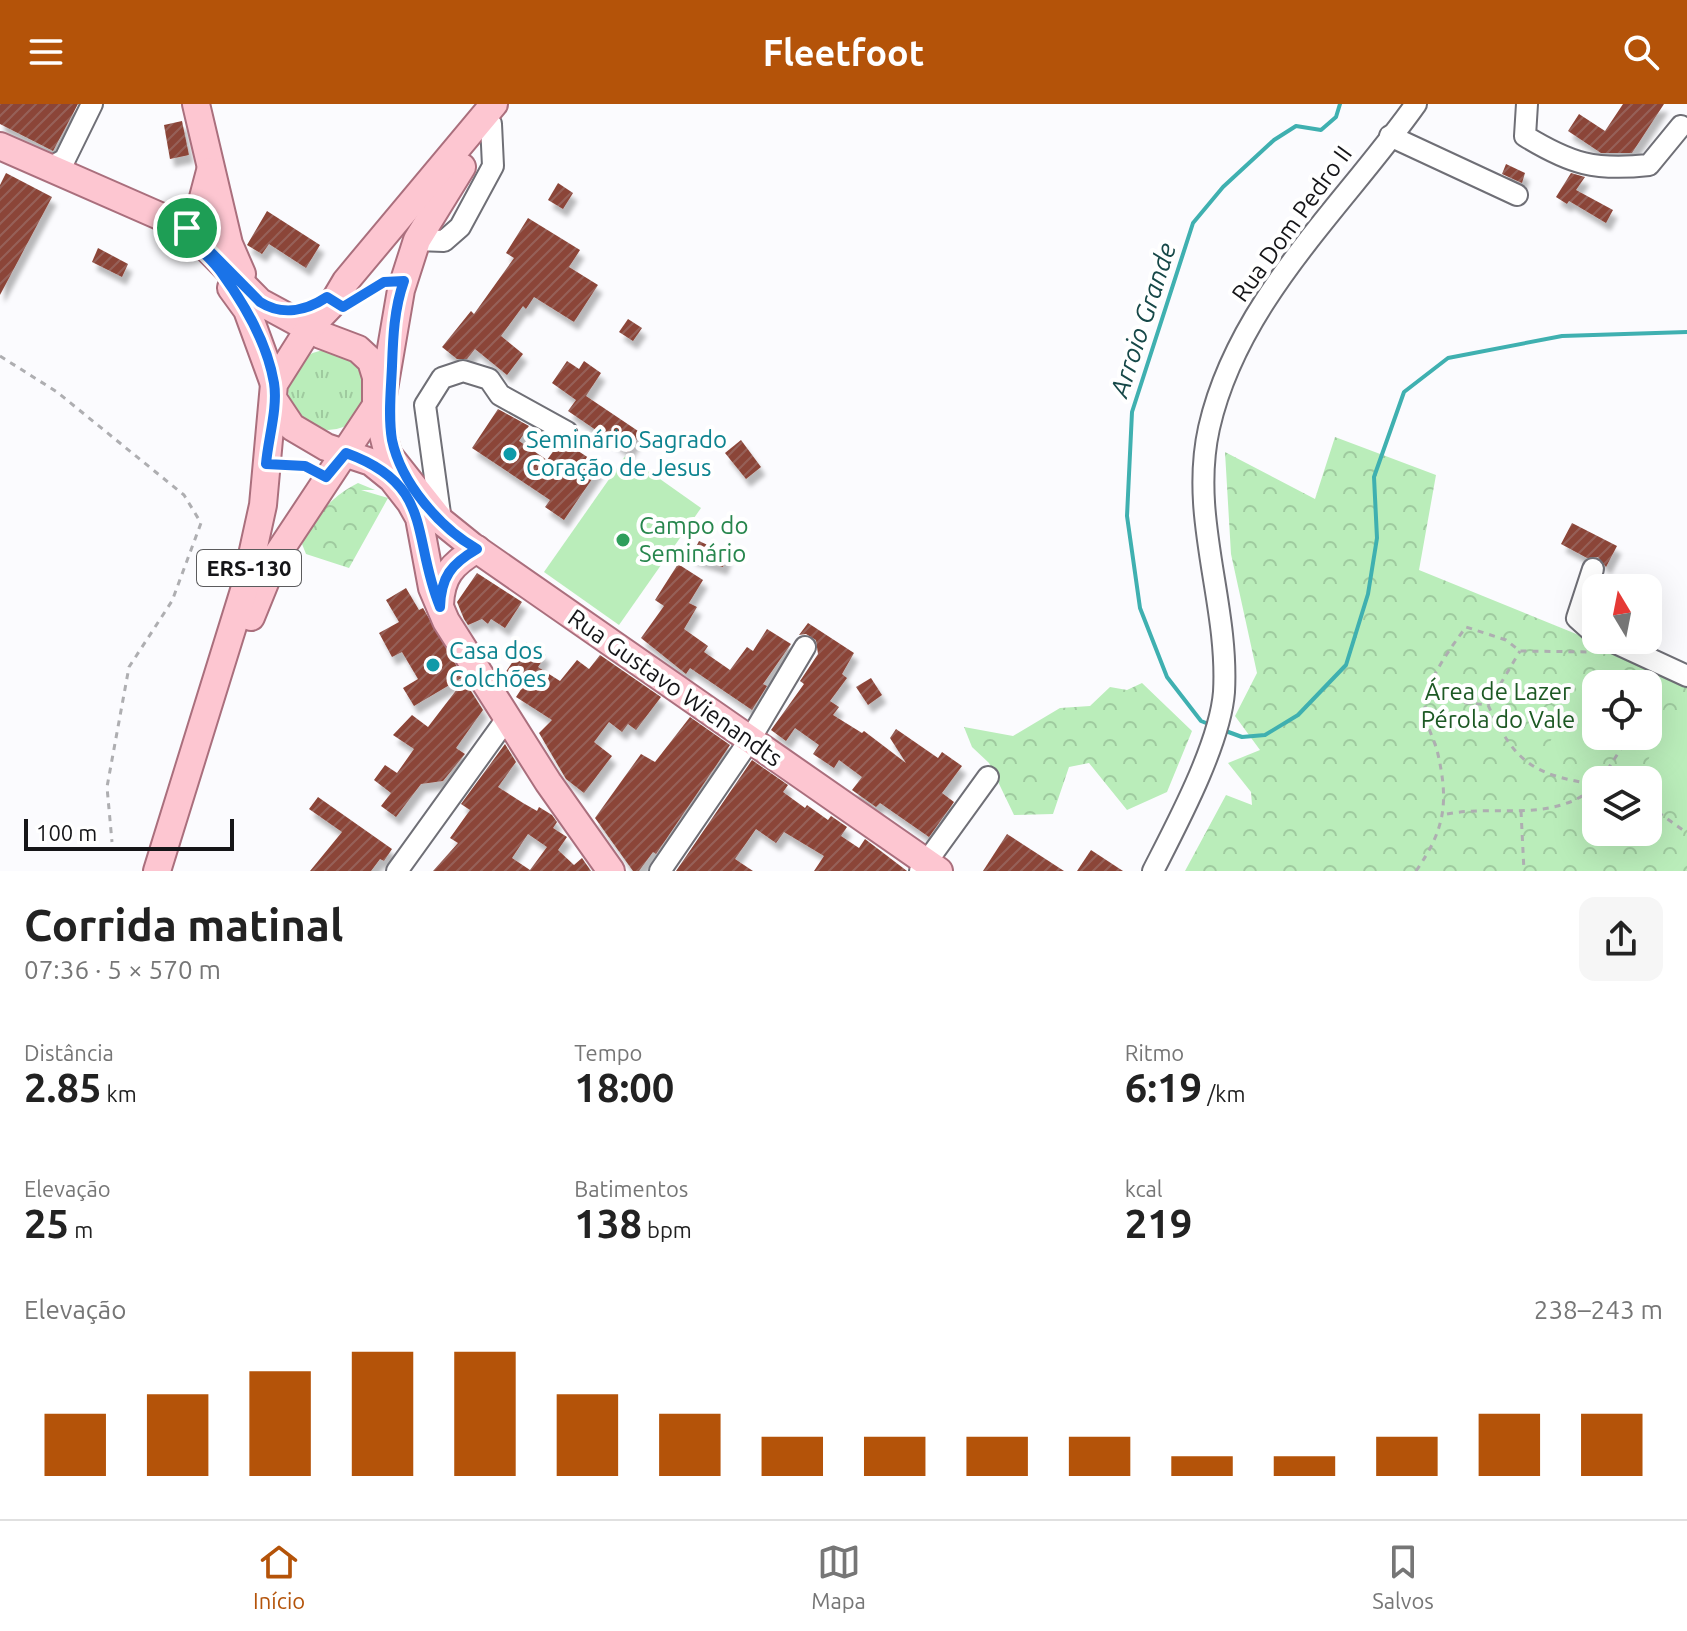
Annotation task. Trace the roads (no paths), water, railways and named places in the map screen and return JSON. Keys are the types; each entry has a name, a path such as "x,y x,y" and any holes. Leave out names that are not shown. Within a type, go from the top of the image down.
{"main road":[{"path":"196,104 239,291 262,342 274,392 292,427 302,435 371,462 409,495"},
{"name":"ERS-130","path":"203,731 275,558 383,395 393,326 417,240 497,111"},
{"name":"ERS-130","path":"157,871 203,731 245,587 263,505 274,392 290,358 310,327 497,111"},
{"path":"2,151 187,228"},
{"path":"211,159 209,186 187,228 192,242 239,291"},
{"path":"48,169 177,242 239,291 273,310 351,344 371,361 376,377 369,418 419,518 426,564 440,607 548,782 611,871"},
{"path":"273,310 306,308 339,292"},
{"path":"393,326 392,436 409,495"},
{"path":"290,358 309,350 351,344"},
{"path":"302,435 334,438 369,418"},
{"path":"305,510 350,470 364,468 409,495"},
{"name":"Rua Gustavo Wienandts","path":"409,495 477,549 928,868"},
{"path":"440,607 441,583 452,567 477,549"}],"street":[{"path":"48,169 65,159 92,104"},
{"name":"Rua Dom Pedro II","path":"1153,871 1211,745 1224,692 1220,617 1206,546 1202,486 1209,427 1232,362 1264,301 1416,104"},
{"path":"1527,104 1525,136 1560,157 1609,169 1649,165 1681,126"},
{"path":"1390,136 1517,195"},
{"path":"441,521 425,405 442,378 463,371 489,379 500,395 567,432"},
{"path":"1591,574 1593,569"},
{"path":"1582,603 1577,618 1582,623"},
{"path":"660,871 749,741 805,647"},
{"path":"1631,654 1687,676"},
{"path":"397,871 508,717"},
{"path":"928,868 988,777"}],"waterway":[{"name":"Arroio Grande","path":"1211,725 1201,721 1167,677 1140,608 1127,516 1132,412 1193,223 1223,187 1274,140 1296,126 1321,130 1336,117 1340,104"},
{"name":"Arroio Grande","path":"1223,730 1242,737 1265,735 1298,715 1346,665 1368,594 1377,538 1374,477 1404,392 1448,358 1562,336 1687,332"}],"place":[{"name":"Seminário Sagrado Coração de Jesus","path":"510,454"},
{"name":"Campo do Seminário","path":"623,540"},
{"name":"Casa dos Colchões","path":"433,665"}],"park label":[{"name":"Área de Lazer Pérola do Vale","path":"1498,706"}]}
